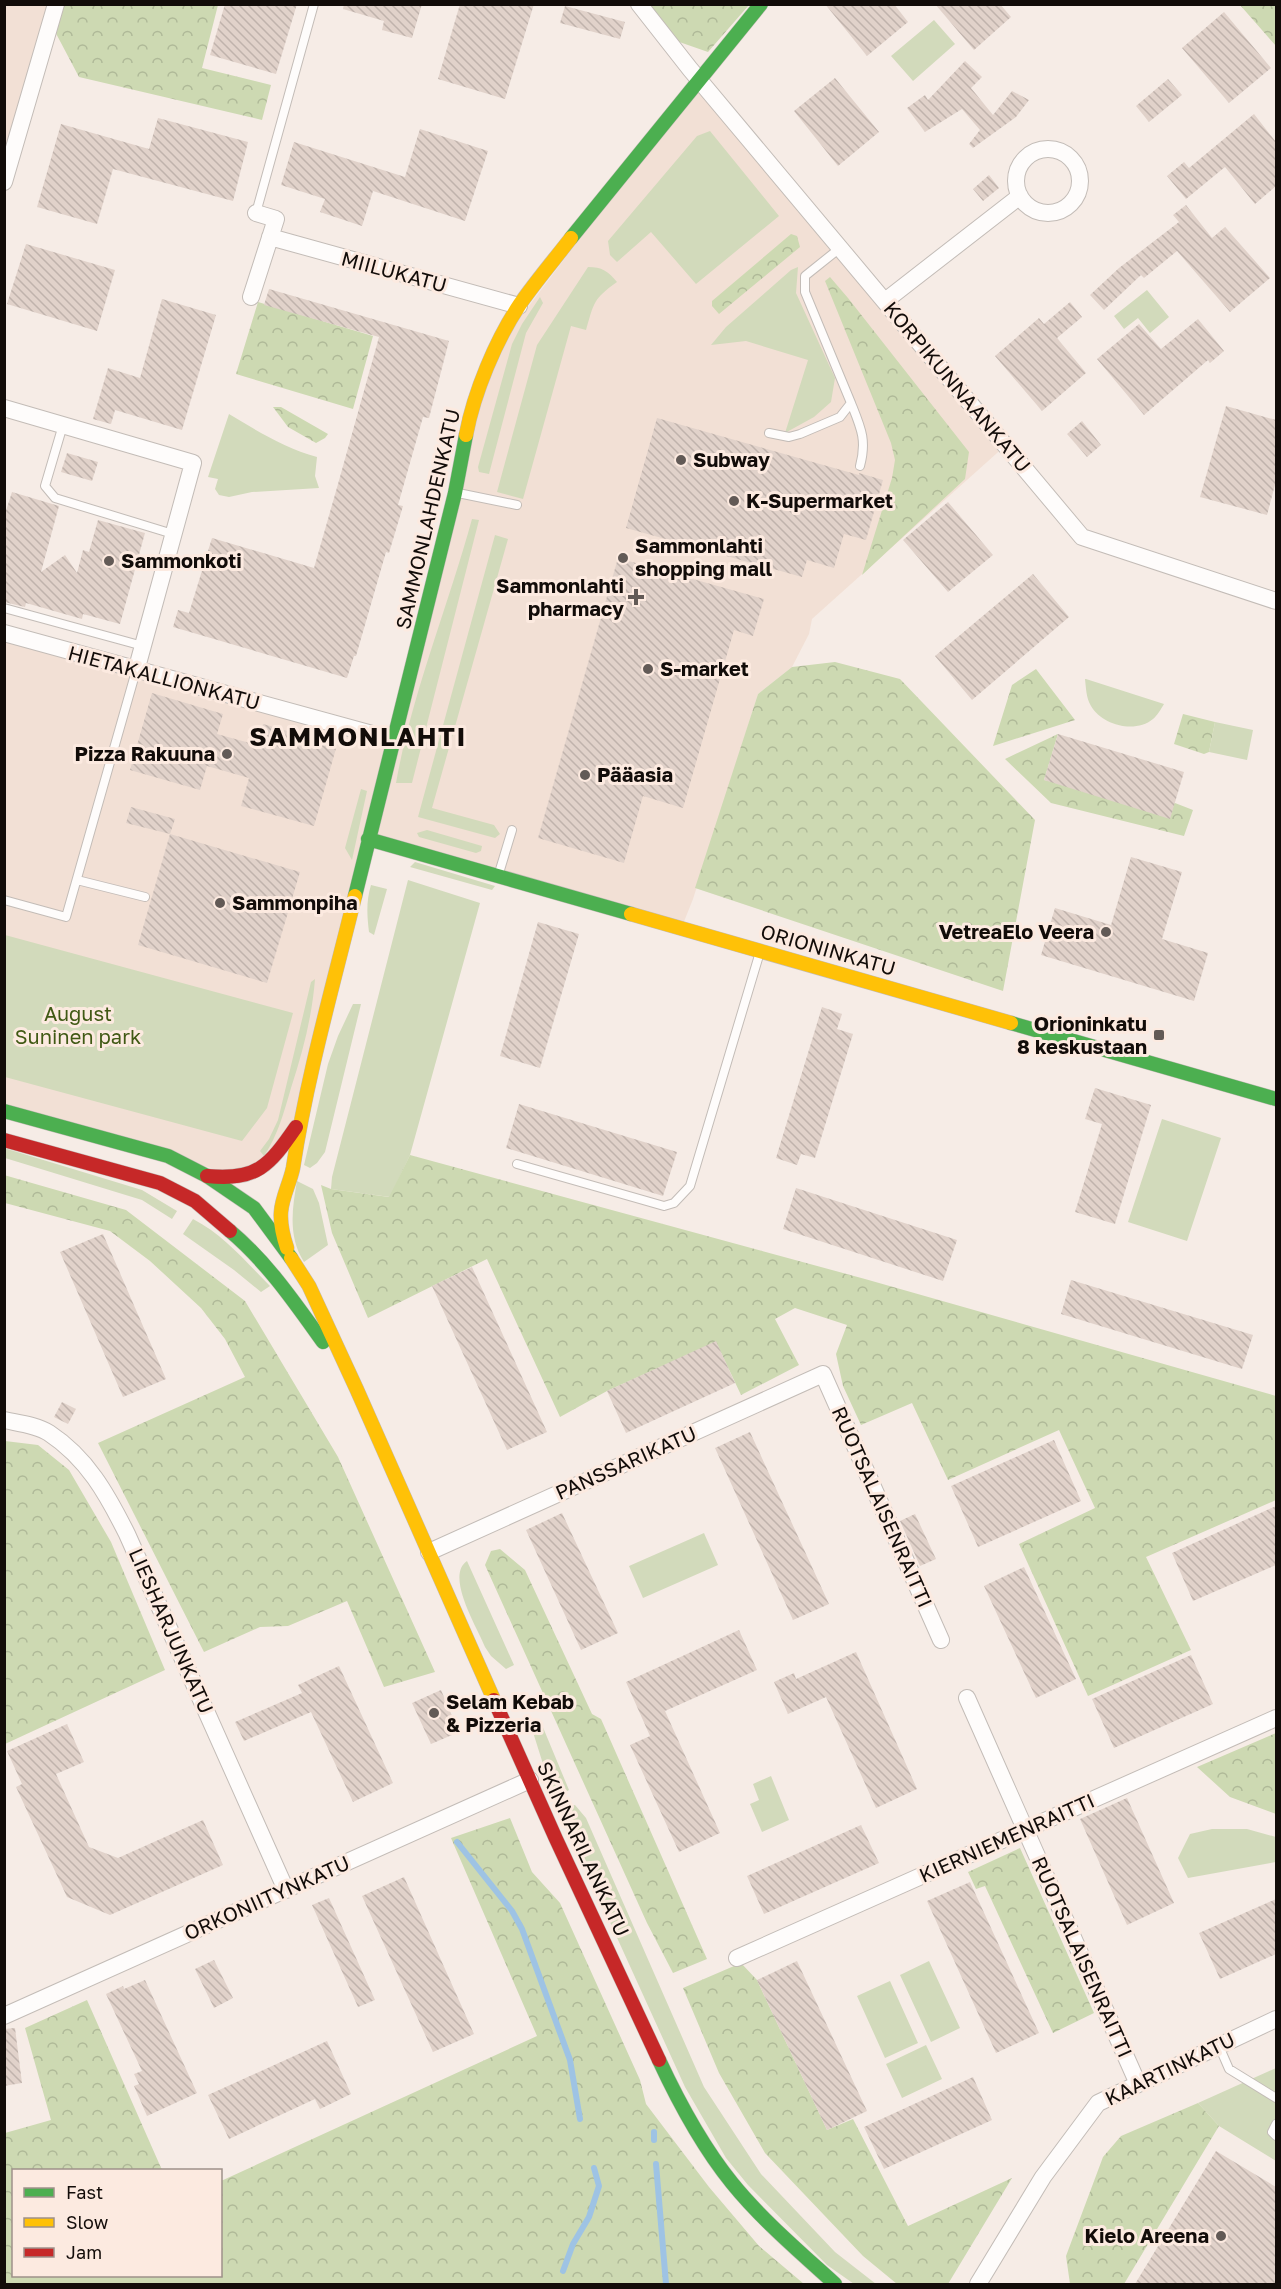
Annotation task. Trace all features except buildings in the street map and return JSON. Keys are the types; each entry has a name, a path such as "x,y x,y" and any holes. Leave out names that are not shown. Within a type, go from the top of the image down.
{"main road":[{"name":"SAMMONLAHDENKATU","path":"290,1257 282,1234 281,1214 284,1195 292,1172 299,1123 455,492 469,420 494,352 519,306 620,177 761,4"},
{"name":"ORIONINKATU","path":"368,839 1276,1096"},
{"name":"SKINNARILANKATU","path":"4,1111 168,1156 207,1176 290,1257 309,1286 357,1390 530,1780 670,2083 701,2139 733,2184 789,2242 835,2284"},
{"name":"SAMMONLAHDENKATU","path":"253,1253 248,1214 269,1163 299,1123"},
{"name":"SKINNARILANKATU","path":"4,1140 160,1183 195,1201 242,1241 292,1298 357,1390"},
{"name":"SAMMONLAHDENKATU","path":"207,1176 227,1179 244,1177 269,1163"},
{"path":"195,1201 248,1214 272,1208 284,1195"}],"street":[{"path":"4,182 57,4"},
{"name":"KORPIKUNNAANKATU","path":"639,4 1082,537 1276,601"},
{"path":"885,301 1020,196"},
{"path":"251,297 276,219 256,213"},
{"name":"MIILUKATU","path":"270,237 519,306"},
{"path":"4,408 193,462 136,671"},
{"name":"HIETAKALLIONKATU","path":"4,633 394,740"},
{"name":"PANSSARIKATU","path":"429,1552 823,1374"},
{"name":"RUOTSALAISENRAITTI","path":"823,1374 941,1640"},
{"name":"LIESHARJUNKATU","path":"4,1420 47,1432 81,1460 104,1489 127,1534 286,1890"},
{"name":"RUOTSALAISENRAITTI","path":"967,1698 1138,2084"},
{"name":"KIERNIEMENRAITTI","path":"737,1958 1276,1718"},
{"name":"ORKONIITYNKATU","path":"4,2016 530,1780"},
{"name":"KAARTINKATU","path":"978,2284 1043,2177 1098,2103 1276,2019"}],"lane":[{"path":"256,213 315,4"},
{"path":"840,248 805,276 804,281 806,292 863,434 864,449 860,466"},
{"path":"769,433 789,437 800,434 840,417 851,403"},
{"path":"63,425 45,486 55,498 173,534"},
{"path":"455,492 518,506"},
{"path":"4,608 143,646"},
{"path":"4,900 66,917 136,671"},
{"path":"499,876 512,830"},
{"path":"77,880 145,897"},
{"path":"517,1164 664,1206 674,1203 690,1186 760,951"},
{"path":"1219,2046 1229,2069 1276,2098"},
{"path":"1276,2124 1272,2132 1276,2136"}],"shaded area":[{"path":"5,5 56,5 5,182"},
{"path":"700,80 1006,445 812,619 809,634 792,667 758,694 693,899 681,929 368,839 299,1123 244,1177 5,1111 4,633 394,740 494,352"}],"green space":[{"path":"56,5 218,5 202,68 271,85 262,120 79,77 51,24"},
{"path":"639,5 749,5 708,52 665,37"},
{"path":"1240,5 1276,5 1276,46"},
{"path":"934,20 955,44 913,81 891,56"},
{"path":"710,131 779,216 696,284 651,232 617,262 610,255 608,241 697,136"},
{"path":"791,234 797,236 800,247 719,314 712,306 712,301"},
{"path":"588,267 604,270 617,282 595,302 586,330 571,326 523,499 497,492 537,345"},
{"path":"798,267 796,293 835,378 831,402 814,417 785,433 808,360 746,341 711,345 726,327 791,270"},
{"path":"830,277 969,452 965,479 862,575 892,478 895,460 891,443 825,281"},
{"path":"1147,290 1169,317 1150,333 1138,318 1124,329 1114,316"},
{"path":"540,297 543,303 526,333 489,474 479,472 478,467 512,344"},
{"path":"258,302 373,336 353,409 236,374"},
{"path":"273,407 281,407 328,434 316,443 288,427"},
{"path":"229,414 282,444 317,457 315,476 319,488 252,492 229,497 219,495 215,489 218,479 208,477"},
{"path":"472,519 479,520 412,783 396,783 411,716"},
{"path":"495,535 508,539 432,808 494,825 500,834 495,838 418,817"},
{"path":"835,662 900,679 1035,820 1003,991 695,888 758,694 792,667"},
{"path":"1036,669 1075,720 993,746 1012,685"},
{"path":"1085,679 1164,704 1154,718 1146,724 1119,725 1096,713 1087,696"},
{"path":"1183,714 1215,722 1209,752 1204,754 1174,744"},
{"path":"1215,722 1253,730 1247,760 1209,752"},
{"path":"1058,734 1044,780 1175,803 1193,810 1184,836 1051,803 1005,759"},
{"path":"361,789 367,791 352,860 345,848"},
{"path":"427,830 482,846 481,851 476,853 419,837 417,833"},
{"path":"415,862 495,886 492,890 410,867"},
{"path":"408,880 480,903 410,1155 390,1197 331,1189 332,1177"},
{"path":"371,885 387,889 374,935 369,932 368,920"},
{"name":"August Suninen park","path":"5,935 293,1013 267,1108 242,1141 5,1077"},
{"path":"315,979 309,1020 299,1061 280,1123 264,1156 260,1151 278,1120 311,982"},
{"path":"353,1004 361,1004 325,1152 310,1168 304,1165 328,1064"},
{"path":"1162,1119 1221,1138 1187,1241 1128,1222"},
{"path":"4,1148 142,1190 177,1211 172,1219 142,1200 5,1158"},
{"path":"410,1155 865,1279 1276,1396 1276,1500 1146,1557 1191,1650 1088,1696 1019,1544 1095,1508 1059,1430 948,1480 912,1403 861,1425 843,1386 836,1354 847,1325 795,1308 775,1319 799,1365 741,1395 716,1342 607,1391 560,1417 487,1259 368,1318 332,1233 321,1185 331,1189 389,1197"},
{"path":"4,1175 126,1210 245,1301 338,1457 435,1672 384,1687 347,1601 288,1626 260,1627 204,1652 98,1443 245,1377 225,1339 201,1308 150,1261 110,1231 5,1203"},
{"path":"297,1181 313,1189 319,1203 328,1245 304,1262 293,1233"},
{"path":"193,1219 225,1241 270,1286 261,1292 183,1234"},
{"path":"5,1441 38,1445 69,1470 111,1542 165,1670 5,1744"},
{"path":"704,1533 718,1565 643,1598 629,1566"},
{"path":"500,1549 525,1570 592,1714 601,1719 707,1959 673,1973 647,1923 485,1565 491,1551"},
{"path":"467,1561 514,1665 506,1669 491,1656 485,1647 465,1602 459,1578 461,1568"},
{"path":"542,1725 569,1790 554,1799 532,1729"},
{"path":"1276,1733 1276,1814 1230,1797 1197,1767"},
{"path":"771,1776 789,1820 762,1832 750,1804 759,1800 753,1784"},
{"path":"575,1805 586,1818 704,2087 761,2174 835,2252 876,2284 854,2284 827,2265 748,2185 726,2158 685,2087 558,1808"},
{"path":"510,1818 532,1872 560,1903 640,2080 646,2104 709,2187 759,2246 804,2284 5,2284 5,2133 51,2120 25,2028 87,2000 162,2169 12,2169 12,2277 222,2277 222,2181 537,2036 451,1838"},
{"path":"1212,1829 1247,1829 1276,1837 1276,1862 1188,1878 1178,1858 1190,1834"},
{"path":"1020,1848 1094,2013 1053,2033 985,1886 976,1889 968,1872"},
{"path":"929,1961 960,2028 931,2042 900,1975"},
{"path":"741,1963 757,1980 827,2130 853,2119 908,2226 1012,2178 948,2284 897,2284 863,2256 765,2153 719,2073 683,1988"},
{"path":"890,1981 918,2043 885,2058 857,1996"},
{"path":"926,2045 942,2079 902,2098 886,2064"},
{"path":"1276,2068 1276,2161 1219,2126 1198,2103"},
{"path":"1198,2103 1219,2126 1124,2284 1070,2284 1066,2256 1103,2157 1121,2136"}],"waterway":[{"path":"457,1842 512,1911 522,1929 570,2060 580,2119"},
{"path":"654,2132 654,2140"},
{"path":"656,2164 666,2284"},
{"path":"563,2271 573,2244 589,2217 599,2186 594,2168"}],"traffic: fast":[{"path":"571,238 761,4"},
{"path":"355,896 455,493 466,435"},
{"path":"368,839 631,914"},
{"path":"1011,1023 1276,1099"},
{"path":"4,1111 168,1156 207,1176 254,1208 291,1258"},
{"path":"230,1231 268,1269 323,1342"},
{"path":"659,2060 692,2124 732,2183 769,2223 835,2284"}],"traffic: slow":[{"path":"466,435 480,384 511,318 571,238"},
{"path":"287,1248 281,1226 282,1206 293,1168 313,1065 355,896"},
{"path":"631,914 1011,1023"},
{"path":"291,1258 309,1286 357,1390 494,1700"}],"traffic: jam":[{"path":"207,1176 238,1176 260,1168 278,1152 296,1127"},
{"path":"4,1140 160,1183 195,1201 230,1231"},
{"path":"494,1700 659,2060"}],"place":[{"name":"Subway","path":"681,460"},
{"name":"K-Supermarket","path":"734,501"},
{"name":"Sammonlahti shopping mall","path":"623,558"},
{"name":"Sammonkoti","path":"109,561"},
{"name":"Sammonlahti pharmacy","path":"636,597"},
{"name":"S-market","path":"648,669"},
{"name":"Pizza Rakuuna","path":"227,754"},
{"name":"Pääasia","path":"585,775"},
{"name":"Sammonpiha","path":"220,903"},
{"name":"VetreaElo Veera","path":"1106,932"},
{"name":"Orioninkatu 8 keskustaan","path":"1159,1035"},
{"name":"Selam Kebab & Pizzeria","path":"434,1713"},
{"name":"Kielo Areena","path":"1221,2236"}],"district":[{"name":"SAMMONLAHTI","path":"358,737"}]}
